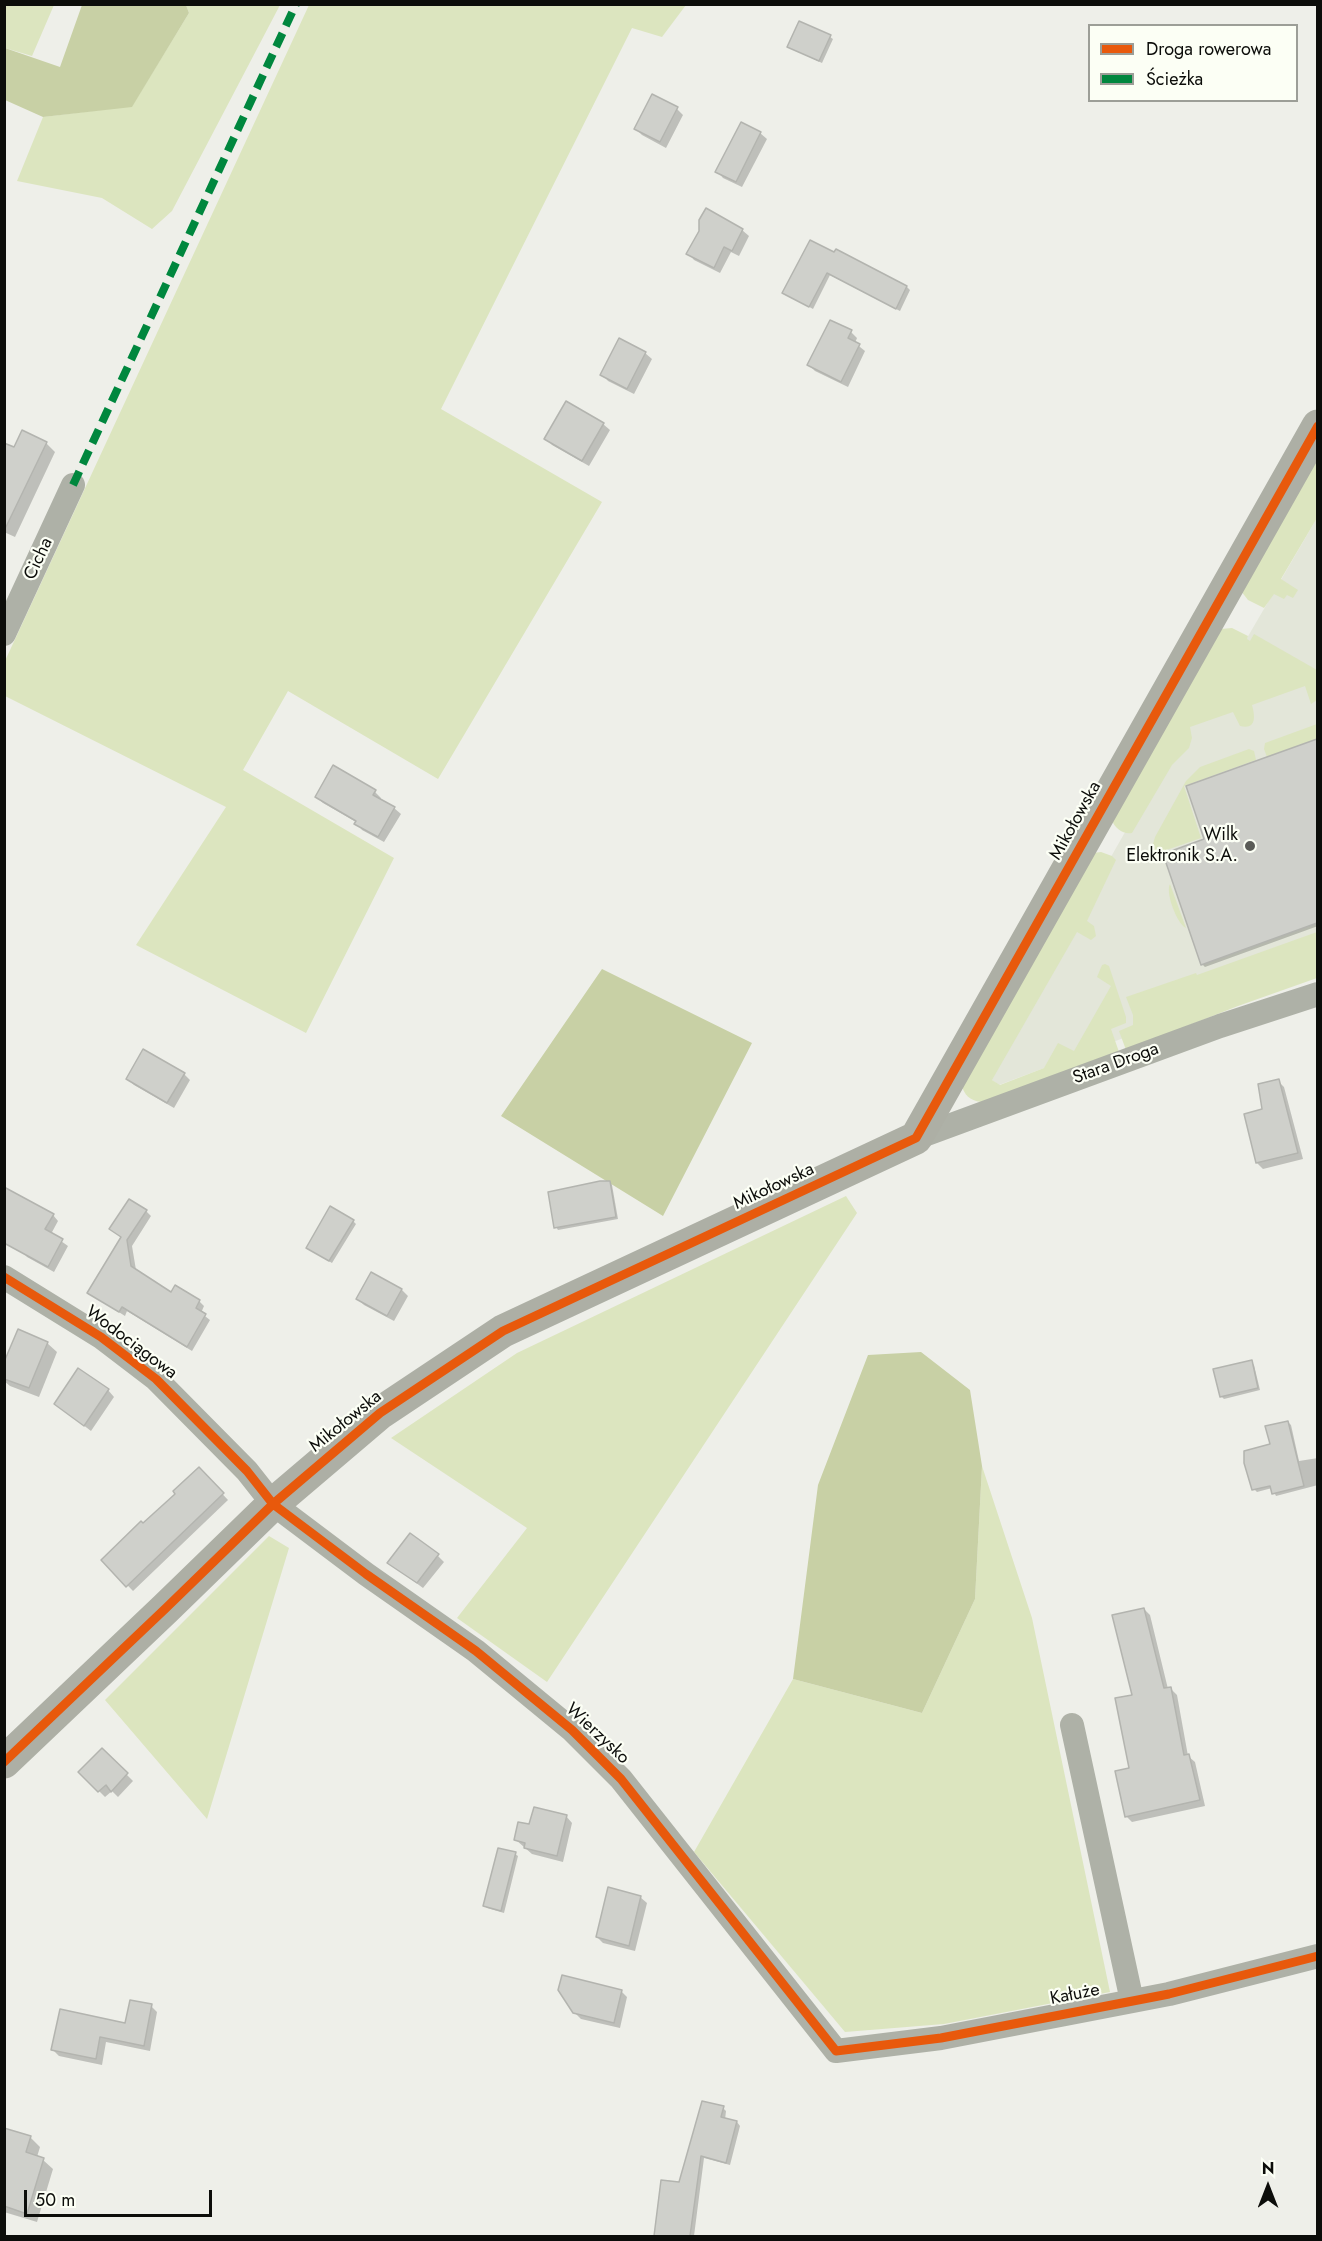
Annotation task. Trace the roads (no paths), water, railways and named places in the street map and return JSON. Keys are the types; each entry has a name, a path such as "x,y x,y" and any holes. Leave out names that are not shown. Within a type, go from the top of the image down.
{"street":[{"name":"Mikołowska","path":"4,1762 273,1504 380,1413 503,1331 915,1138 1317,426"},
{"name":"Cicha","path":"4,634 73,485"},
{"name":"Stara Droga","path":"915,1138 1210,1030 1317,994"},
{"name":"Wodociągowa","path":"4,1276 101,1336 156,1379 247,1471 273,1504"},
{"name":"Wierzysko","path":"273,1504 476,1652 572,1730 621,1779 836,2051"},
{"path":"1072,1725 1132,2001"},
{"name":"Kałuże","path":"836,2051 941,2038 1169,1994 1317,1956"}],"place":[{"name":"Wilk Elektronik S.A.","path":"1250,846"}]}
